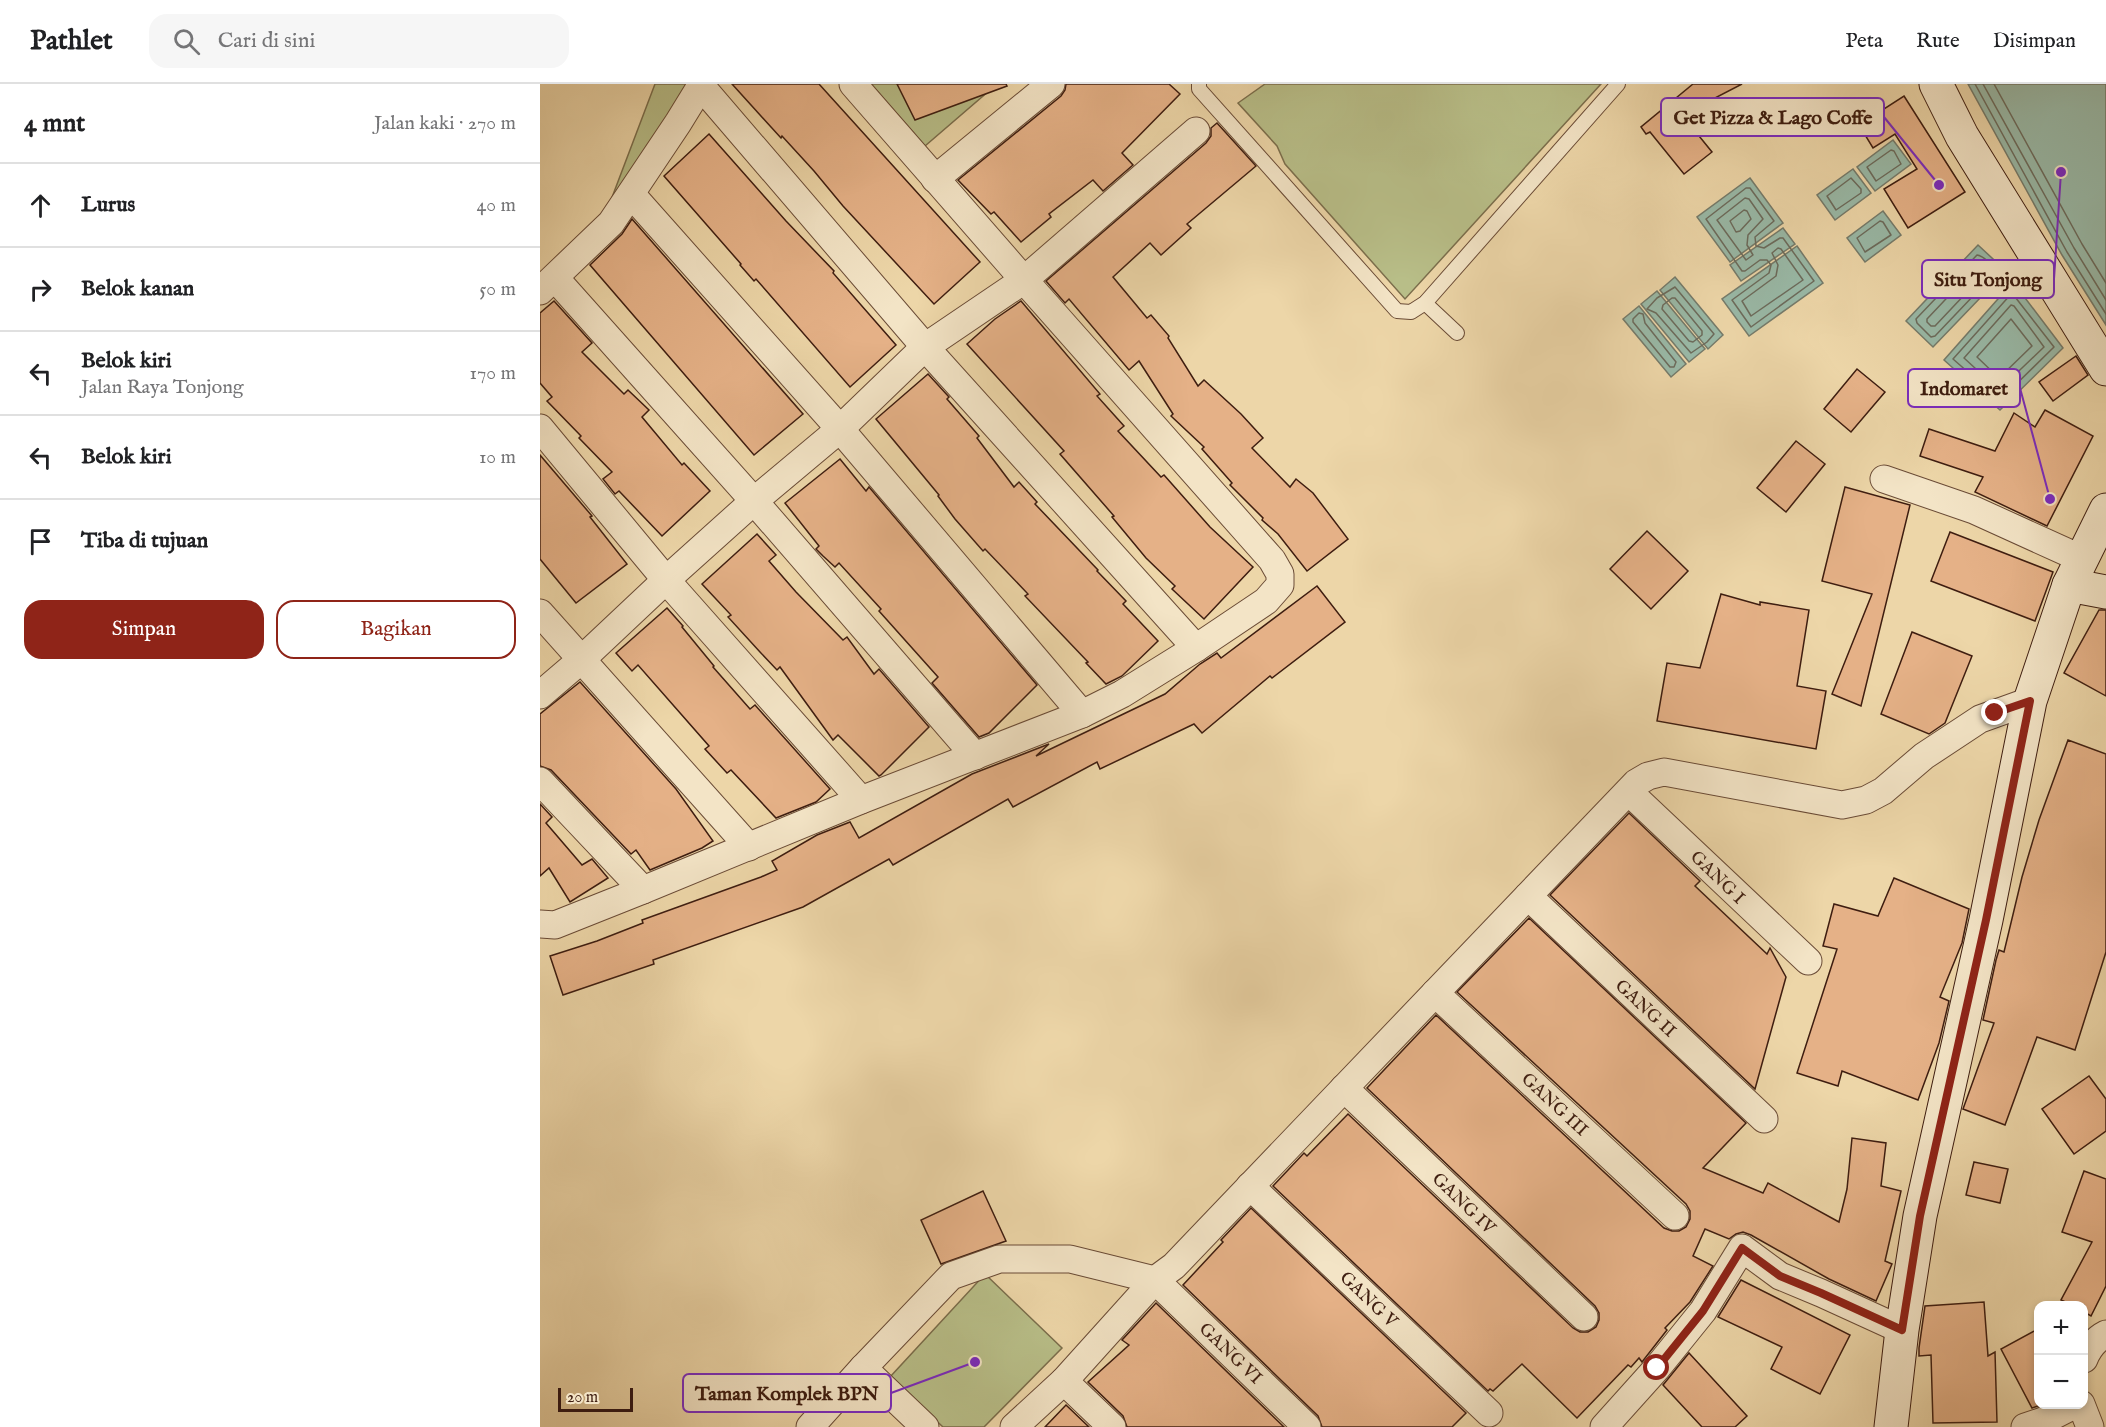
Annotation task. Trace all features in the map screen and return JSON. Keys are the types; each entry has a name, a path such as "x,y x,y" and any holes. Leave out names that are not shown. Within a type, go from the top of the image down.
{"main road":[{"path":"1936,84 1962,136 2106,369"},
{"path":"1891,1427 1902,1330 1920,1216 1986,920 2030,701 2075,572 2106,510"},
{"path":"2075,572 2106,592"}],"street":[{"path":"540,924 555,925 749,848 861,800 1082,714 1122,694 1196,648 1266,601 1280,585 1281,574 1272,560 853,84"},
{"path":"936,179 1049,84"},
{"path":"975,756 754,501 548,284 611,223 701,85 924,347 1196,648"},
{"path":"540,695 754,501 840,429 924,347 1024,280 1196,130"},
{"path":"631,194 840,429 1082,714"},
{"path":"540,428 666,580 861,800"},
{"path":"1884,479 1974,510 2075,572"},
{"path":"540,613 749,848"},
{"path":"1014,1427 1064,1381 1155,1280 1174,1266 1636,783 1648,776 1664,772 1842,805 1866,800 1883,791 1924,756 1972,724 2030,701"},
{"path":"540,781 644,890"},
{"name":"GANG I","path":"1629,792 1808,961"},
{"name":"GANG II","path":"1528,896 1764,1119"},
{"name":"GANG III","path":"1435,993 1675,1216"},
{"name":"GANG IV","path":"1344,1088 1584,1317"},
{"name":"GANG V","path":"1250,1186 1489,1413"},
{"path":"1604,1427 1657,1368 1703,1311 1742,1248 1780,1276 1902,1330"},
{"path":"810,1427 951,1276 999,1259 1070,1259 1155,1280"},
{"name":"GANG VI","path":"1155,1280 1307,1427"},
{"path":"2085,1355 2099,1337 2106,1334"},
{"path":"863,1368 925,1427"},
{"path":"1064,1381 1112,1427"},
{"path":"2025,1427 2066,1409"},
{"path":"2083,1409 2090,1427"}],"lane":[{"path":"1199,84 1199,89 1397,311 1412,312 1425,303 1618,84"},
{"path":"1425,303 1457,333"}],"green space":[{"path":"655,84 689,84 611,200"},
{"path":"871,84 997,84 925,146"},
{"path":"1265,84 1601,84 1405,299 1285,164 1277,146 1238,103"},
{"path":"985,1274 1062,1348 984,1427 943,1427 890,1377"}],"water":[{"path":"1968,84 2106,84 2106,325 2062,255"},
{"path":"1893,140 1911,164 1875,191 1857,167"},
{"path":"1853,169 1871,193 1835,220 1817,195"},
{"path":"1750,178 1783,223 1730,262 1697,217"},
{"path":"1883,211 1901,235 1865,262 1847,238"},
{"path":"1783,228 1795,244 1741,281 1730,265"},
{"path":"1978,245 2006,271 1933,347 1906,321"},
{"path":"1797,246 1823,283 1749,336 1722,299"},
{"path":"1675,277 1723,335 1708,349 1660,290"},
{"path":"2013,282 2063,348 2000,410 1944,360"},
{"path":"1657,291 1705,349 1689,362 1641,304"},
{"path":"1639,306 1686,364 1671,377 1623,319"}],"building":[{"path":"732,84 819,84 980,262 934,304"},
{"path":"897,84 1006,84 1007,86 915,120"},
{"path":"1066,84 1169,84 1180,94 1122,153 1133,165 1103,191 1093,180 1049,214 1051,217 1021,242 994,212 991,214 958,180 1061,96"},
{"path":"1693,84 1742,84 1682,115 1712,152 1684,174 1650,132 1646,134 1641,127"},
{"path":"1904,96 1965,192 1908,228 1884,189 1917,169 1895,134 1873,148 1859,125"},
{"path":"1217,123 1256,166 1187,224 1191,228 1161,255 1150,243 1113,277 1147,318 1151,315 1169,336 1168,338 1198,386 1204,380 1263,438 1252,448 1290,487 1296,479 1313,493 1348,539 1307,571 1278,534 1230,485 1232,483 1202,449 1204,447 1171,416 1173,414 1139,361 1129,370 1069,299 1065,303 1046,281 1206,143 1211,136 1211,128"},
{"path":"709,134 834,271 833,273 896,345 850,387 756,279 754,281 664,176"},
{"path":"632,219 803,414 754,455 590,265 622,234"},
{"path":"554,301 592,343 582,352 624,394 628,390 649,410 642,417 682,465 684,463 710,491 662,536 619,491 615,494 603,479 612,472 547,401 552,397 540,383 540,313"},
{"path":"1021,301 1100,394 1097,396 1124,426 1118,431 1161,477 1164,475 1210,527 1253,567 1204,619 1172,589 1175,586 1146,558 1112,517 1114,516 1060,454 1064,451 967,344 995,319"},
{"path":"2076,356 2088,375 2053,401 2039,382"},
{"path":"1857,369 1885,392 1851,432 1824,409"},
{"path":"928,374 979,436 977,438 1014,487 1019,482 1037,502 1035,504 1126,601 1123,604 1158,641 1122,676 1106,684 1025,596 1028,594 985,549 983,551 955,519 939,495 876,419"},
{"path":"2045,410 2093,436 2047,526 1975,492 1983,477 1920,456 1929,429 1995,451 2014,413 2035,427"},
{"path":"1796,441 1825,464 1786,512 1757,488"},
{"path":"540,455 592,516 590,517 627,564 576,603 540,559"},
{"path":"840,459 866,491 869,487 1037,685 989,733 979,737 932,683 938,677 839,563 835,567 816,549 819,546 785,503"},
{"path":"1845,487 1910,505 1861,706 1832,694 1872,594 1822,581"},
{"path":"1647,531 1688,571 1651,609 1610,569"},
{"path":"1950,532 2053,572 2035,621 1931,581"},
{"path":"757,534 776,555 769,561 796,592 843,640 847,637 874,674 879,669 929,727 881,775 879,776 838,735 833,740 780,667 777,670 760,652 728,617 731,615 702,584"},
{"path":"1317,586 1345,622 1272,678 1270,676 1202,733 1194,724 1100,769 1097,762 1013,807 1008,799 893,865 889,859 803,907 653,960 654,964 563,995 550,956 597,941 643,923 642,920 777,870 772,861 817,835 850,822 859,838 972,774 1049,744 1036,756 1165,694 1200,664 1217,653 1221,658"},
{"path":"1721,594 1760,605 1760,602 1809,610 1797,686 1826,691 1816,749 1657,721 1667,663 1700,668"},
{"path":"667,608 713,667 750,709 755,705 830,789 816,802 776,818 731,770 727,773 705,749 709,746 638,665 632,671 616,653"},
{"path":"2099,610 2106,610 2106,696 2064,673"},
{"path":"1912,632 1972,656 1945,723 1929,734 1881,714"},
{"path":"580,682 676,789 713,841 650,870 636,850 631,854 551,770 540,766 540,714"},
{"path":"2068,740 2106,754 2106,952 2075,1050 2037,1037 2005,1125 1963,1109 1994,1023 1983,1020 1996,960 1999,950 2004,952 2022,877 2039,820"},
{"path":"540,804 552,817 546,823 582,865 592,859 608,878 570,902 549,868 540,876"},
{"path":"1629,813 1700,881 1695,886 1767,954 1770,948 1786,977 1755,1089 1550,895"},
{"path":"1894,878 1969,909 1962,943 1940,997 1949,1001 1939,1043 1918,1100 1842,1071 1838,1086 1797,1073 1837,949 1823,946 1834,904 1878,916"},
{"path":"1529,918 1746,1123 1703,1168 1763,1193 1768,1183 1839,1222 1847,1189 1852,1138 1886,1143 1881,1186 1901,1191 1885,1261 1892,1264 1876,1301 1829,1279 1751,1235 1743,1232 1729,1239 1705,1229 1693,1256 1713,1266 1690,1302 1665,1328 1667,1330 1642,1362 1639,1358 1631,1367 1628,1365 1577,1418 1522,1364 1493,1391 1490,1389 1488,1391 1273,1186 1304,1153 1307,1156 1348,1114 1573,1328 1580,1332 1588,1332 1596,1327 1599,1313 1595,1306 1367,1088 1436,1015 1664,1228 1679,1231 1686,1227 1690,1219 1690,1211 1686,1204 1457,992"},
{"path":"2089,1076 2106,1099 2106,1131 2074,1154 2042,1109"},
{"path":"1974,1162 2008,1169 2000,1203 1966,1195"},
{"path":"2084,1171 2106,1179 2106,1286 2091,1316 2088,1314 2088,1301 2061,1300 2092,1242 2062,1232"},
{"path":"983,1191 1006,1241 941,1264 921,1220"},
{"path":"1251,1208 1466,1413 1452,1427 1322,1427 1318,1416 1183,1285"},
{"path":"1741,1280 1850,1335 1820,1394 1771,1369 1782,1347 1718,1317"},
{"path":"1984,1302 1988,1356 1995,1352 1997,1422 1933,1423 1931,1355 1919,1356 1925,1306"},
{"path":"1156,1303 1284,1427 1127,1427 1123,1416 1088,1382 1129,1345 1122,1340"},
{"path":"2034,1331 2034,1407 2032,1408 2001,1349"},
{"path":"1689,1353 1747,1416 1735,1427 1702,1427 1663,1385"},
{"path":"1066,1405 1089,1427 1045,1427"}],"place":[{"name":"Situ Tonjong","path":"2061,172"},
{"name":"Get Pizza & Lago Coffe","path":"1939,185"},
{"name":"Indomaret","path":"2050,499"},
{"name":"Taman Komplek BPN","path":"975,1362"}],"route":[{"path":"1657,1368 1703,1311 1742,1248 1780,1276 1902,1330 1920,1216 1986,920 2030,701 1995,713"}]}
